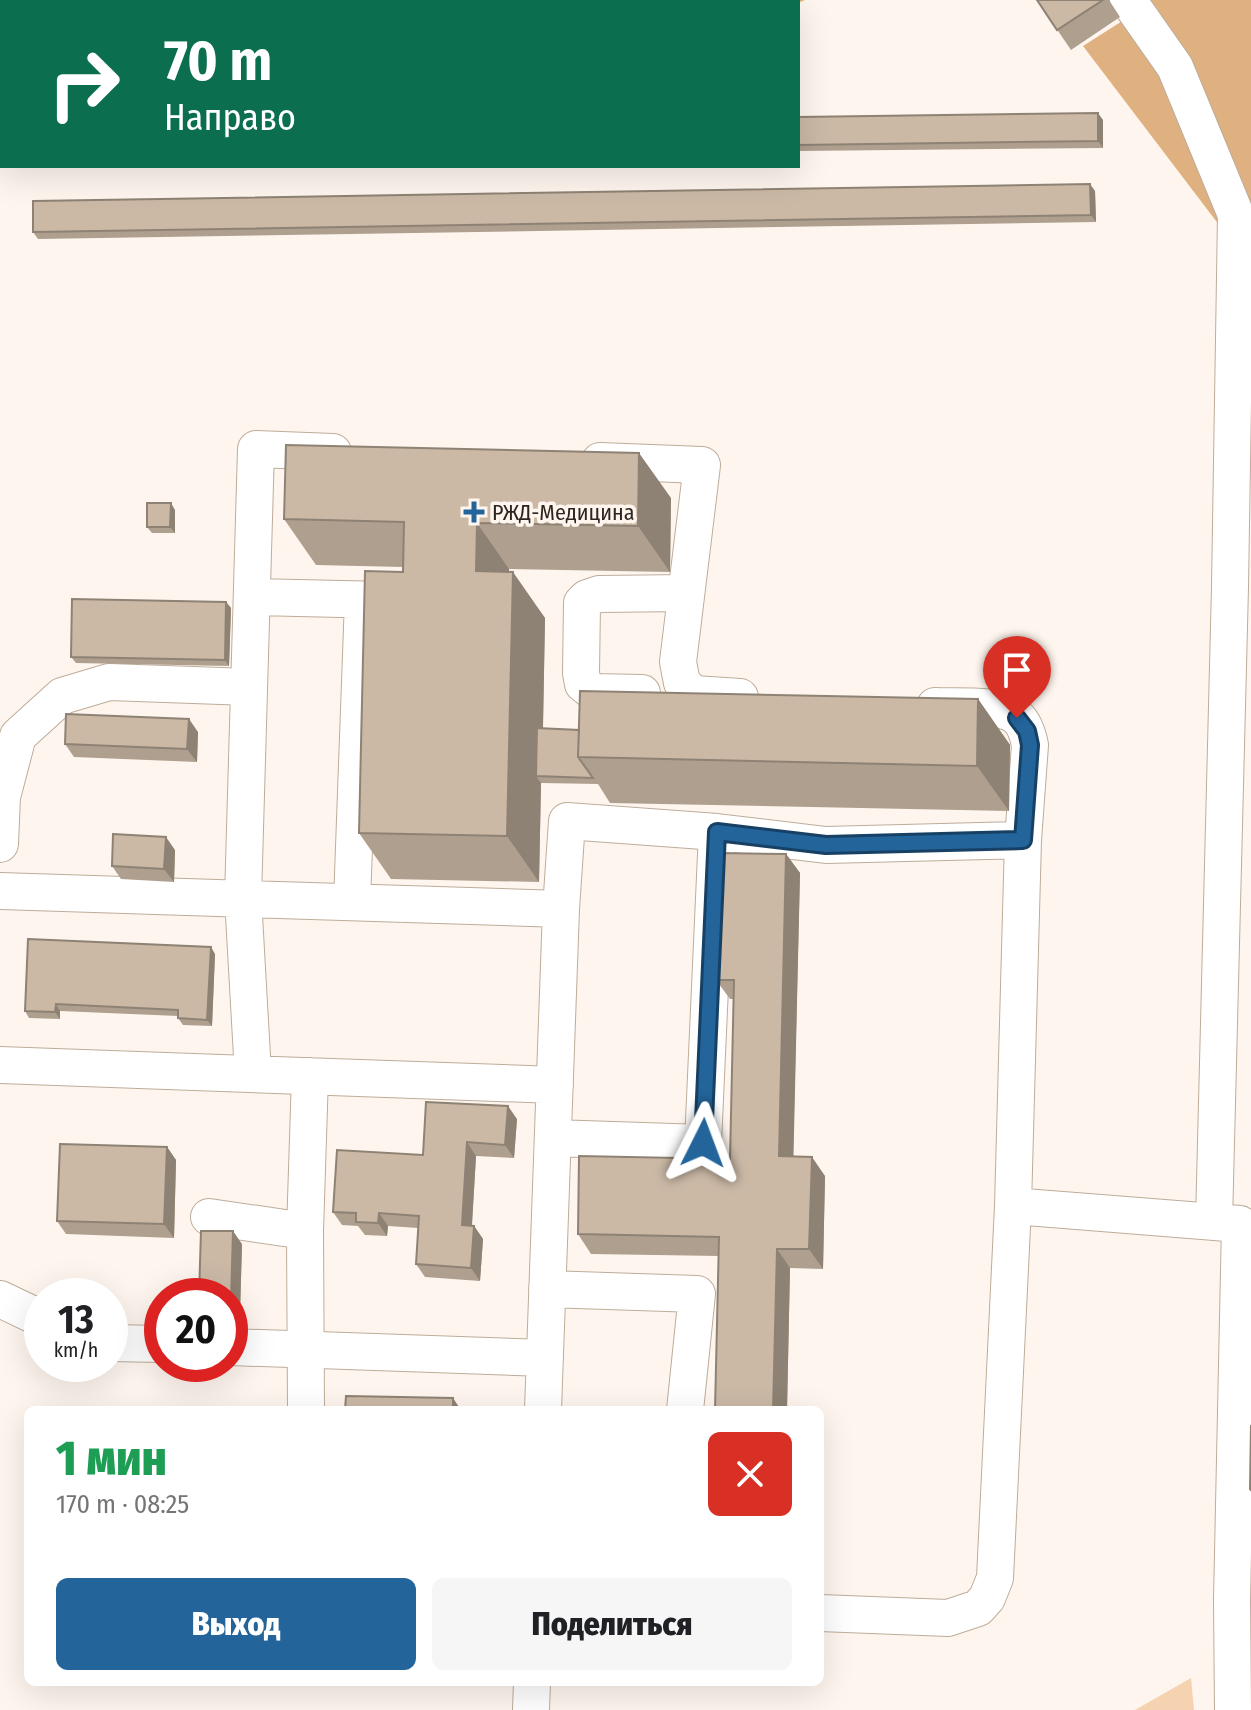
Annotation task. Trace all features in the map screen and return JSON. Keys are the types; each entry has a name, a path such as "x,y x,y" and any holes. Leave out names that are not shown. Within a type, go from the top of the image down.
{"lane":[{"path":"1128,0 1175,67 1236,215 1214,1222"},
{"path":"253,1074 243,898 256,449 367,453"},
{"path":"575,460 702,465 678,662 682,683 694,694"},
{"path":"686,593 599,594 587,598 582,603 583,684 593,692 769,698"},
{"path":"252,597 421,601"},
{"path":"352,902 363,600"},
{"path":"0,844 2,797 18,736 62,696 109,682 249,687"},
{"path":"824,1613 948,1618 978,1608 987,1598 995,1578 1013,1206 1023,840 1030,745 1027,731 1017,718 999,708 907,704"},
{"path":"543,1406 561,909 567,821 717,832 826,845 1023,840"},
{"path":"553,1138 703,1143 717,832"},
{"path":"0,891 561,909"},
{"path":"0,1065 555,1085"},
{"path":"306,1406 305,1231 310,1076"},
{"path":"1013,1206 1240,1224 1241,1602 1233,1710"},
{"path":"209,1217 305,1231"},
{"path":"547,1289 697,1294 685,1406"},
{"path":"0,1299 24,1310"},
{"path":"248,1348 545,1358"},
{"path":"531,1710 532,1686"}],"shaded area":[{"path":"1136,0 1251,0 1251,267 1083,46 1141,9"},
{"path":"1191,1678 1194,1710 1135,1710"}],"building":[{"path":"1037,0 1103,0 1057,30"},
{"path":"1098,113 1098,141 800,145 800,117"},
{"path":"1090,184 1091,215 33,232 33,201"},
{"path":"286,445 639,453 638,526 477,523 476,571 513,572 507,836 359,833 365,571 403,572 404,522 284,519"},
{"path":"147,503 171,503 170,527 147,527"},
{"path":"72,599 226,602 225,660 71,657"},
{"path":"580,691 978,699 977,766 578,757"},
{"path":"66,714 189,719 187,749 65,744"},
{"path":"537,728 579,730 578,757 593,778 536,776"},
{"path":"113,834 166,837 164,869 112,866"},
{"path":"719,853 786,854 779,1156 812,1157 809,1249 777,1249 773,1406 715,1406 719,1237 578,1234 579,1156 730,1159 734,980 716,980"},
{"path":"28,939 211,947 207,1020 178,1018 178,1010 56,1004 55,1012 25,1011"},
{"path":"426,1102 508,1106 505,1145 467,1142 462,1225 474,1226 471,1268 416,1264 419,1216 379,1213 378,1223 356,1222 356,1213 333,1212 337,1150 423,1155"},
{"path":"60,1144 167,1147 164,1224 57,1221"},
{"path":"201,1231 233,1231 232,1278 200,1278"},
{"path":"346,1396 453,1398 453,1406 345,1406"}],"place":[{"name":"РЖД-Медицина","path":"474,512"}],"route":[{"path":"703,1143 717,832 826,845 1023,840 1030,745 1027,731 1017,718"}]}
